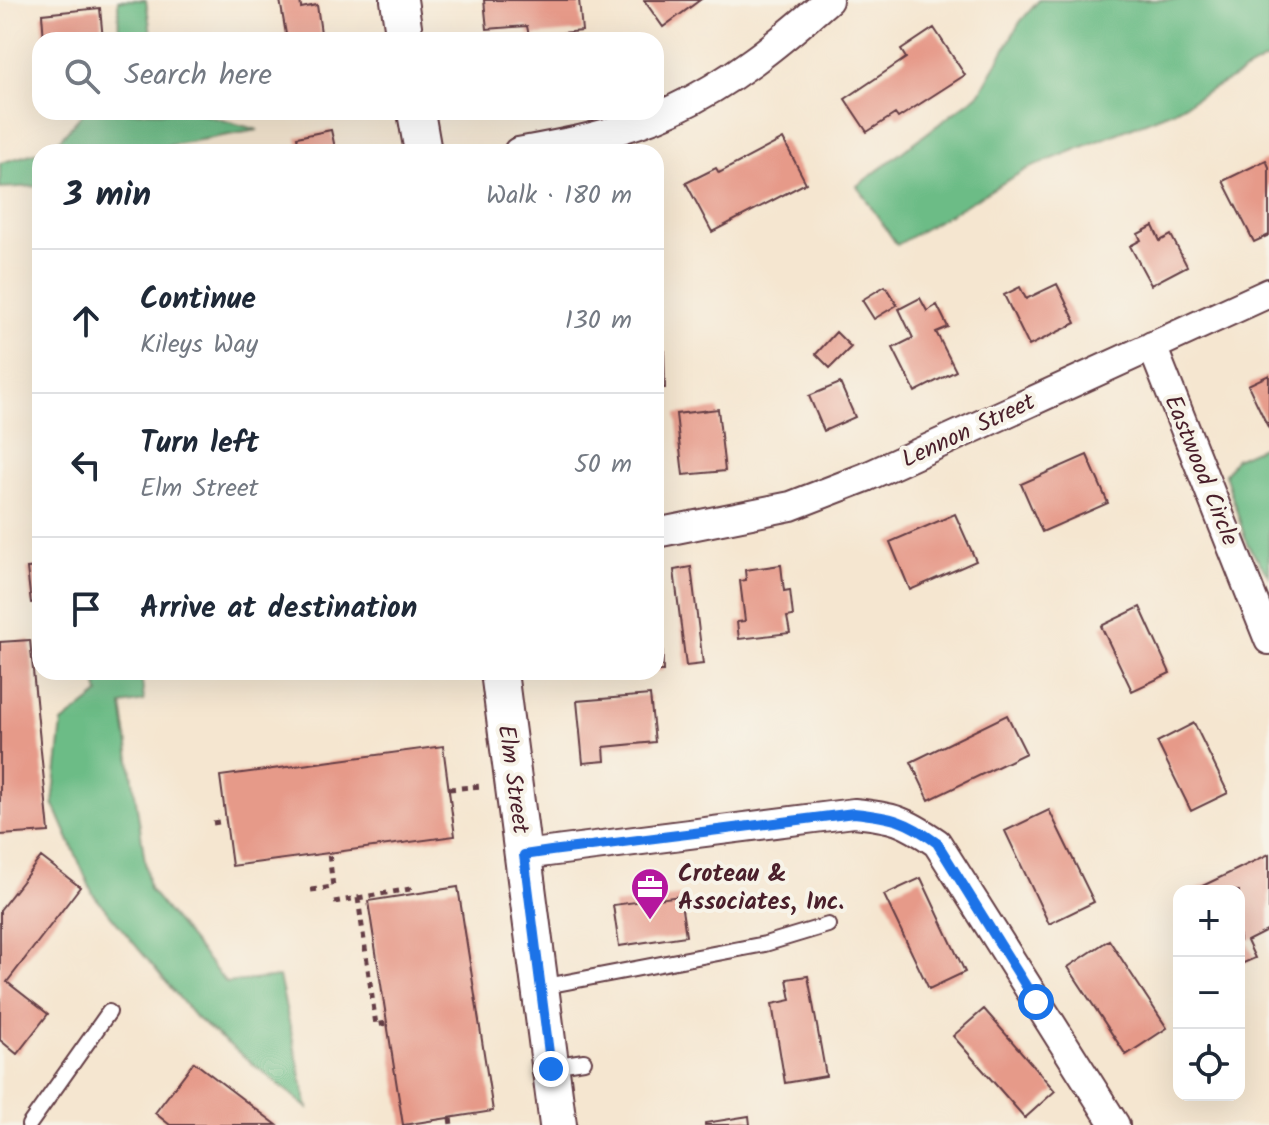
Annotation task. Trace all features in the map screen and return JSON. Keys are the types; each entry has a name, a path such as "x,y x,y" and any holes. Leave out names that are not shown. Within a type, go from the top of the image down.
{"street":[{"path":"399,0 404,32"},
{"path":"664,113 711,90 749,65 828,0"},
{"path":"417,120 422,144"},
{"path":"556,144 595,136 644,120"},
{"name":"Lennon Street","path":"664,532 759,514 816,497 1269,293"},
{"name":"Eastwood Circle","path":"1152,346 1269,640"},
{"name":"Elm Street","path":"500,680 541,987 567,1063 558,1125"},
{"path":"524,855 854,813 892,817 937,843 1115,1125"}],"lane":[{"path":"541,987 765,944 828,925"},
{"path":"29,1125 109,1012"}],"path":[{"path":"449,789 482,786"},
{"path":"213,823 226,821"},
{"path":"311,890 333,887 329,853"},
{"path":"334,902 410,889 411,894"},
{"path":"358,898 376,1025 387,1023"}],"green space":[{"path":"118,0 146,0 151,32 119,32"},
{"path":"1039,0 1269,0 1269,58 1173,111 1027,169 897,245 857,186 980,93 1020,22"},
{"path":"77,120 222,120 258,130 176,144 56,144"},
{"path":"32,154 32,186 0,188 0,163"},
{"path":"1269,444 1269,576 1247,544 1225,474 1235,459"},
{"path":"96,680 142,680 144,701 122,705 149,889 226,983 279,977 308,1108 196,1018 93,894 53,803 62,723 99,694"}],"building":[{"path":"280,0 300,0 301,8 317,5 321,32 286,32"},
{"path":"484,0 579,0 582,31 528,32 527,26 487,29"},
{"path":"644,0 700,0 663,27"},
{"path":"100,8 102,32 43,32 42,14"},
{"path":"934,28 965,75 898,118 895,114 867,132 845,99 906,58 901,50"},
{"path":"331,130 334,144 298,144 297,137"},
{"path":"783,139 806,183 712,232 686,183 716,168 719,173"},
{"path":"1266,160 1269,167 1269,235 1254,242 1223,181"},
{"path":"1153,226 1160,241 1171,235 1187,266 1151,285 1130,246 1141,240 1138,234"},
{"path":"1057,284 1076,323 1029,346 1004,295 1020,287 1026,299"},
{"path":"885,286 897,305 874,319 862,300"},
{"path":"920,298 927,311 937,305 948,327 936,332 956,371 915,392 893,348 913,338 899,309"},
{"path":"836,332 851,347 830,368 816,354"},
{"path":"1269,375 1269,429 1248,385"},
{"path":"840,383 855,417 824,431 809,396"},
{"path":"718,409 725,471 683,475 676,414"},
{"path":"1087,455 1108,503 1042,532 1021,484"},
{"path":"955,514 976,561 910,590 890,542"},
{"path":"781,565 784,591 790,590 793,616 787,617 790,633 739,639 737,622 745,621 740,581 746,580 745,570"},
{"path":"691,567 703,664 686,666 674,570"},
{"path":"27,568 32,568 32,603 31,603"},
{"path":"1140,607 1170,673 1132,691 1101,626"},
{"path":"30,640 49,832 0,835 0,642"},
{"path":"650,695 655,742 604,747 605,761 583,763 577,701"},
{"path":"1007,715 1026,753 929,800 911,762"},
{"path":"1194,723 1228,793 1191,811 1157,742"},
{"path":"443,746 455,836 232,866 220,776"},
{"path":"1049,810 1094,902 1049,924 1005,831"},
{"path":"1269,854 1269,930 1247,941 1255,958 1245,962 1245,885 1204,885"},
{"path":"41,857 80,887 7,982 48,1014 17,1054 0,1040 0,910"},
{"path":"921,878 965,972 929,989 884,895"},
{"path":"458,887 493,1111 403,1125 368,901"},
{"name":"Croteau & Associates, Inc.","path":"680,896 686,936 619,946 613,905"},
{"path":"1109,940 1167,1028 1126,1055 1068,967"},
{"path":"808,976 826,1076 785,1083 772,1004 791,1000 787,979"},
{"path":"984,1009 1055,1091 1025,1118 953,1036"},
{"path":"194,1062 277,1125 170,1125 155,1113"},
{"path":"749,1116 750,1125 705,1125 705,1123"}],"place":[{"name":"Croteau & Associates, Inc.","path":"650,921"}],"route":[{"path":"551,1069 524,855 551,851 854,813 892,817 937,843 1036,1002"}]}
